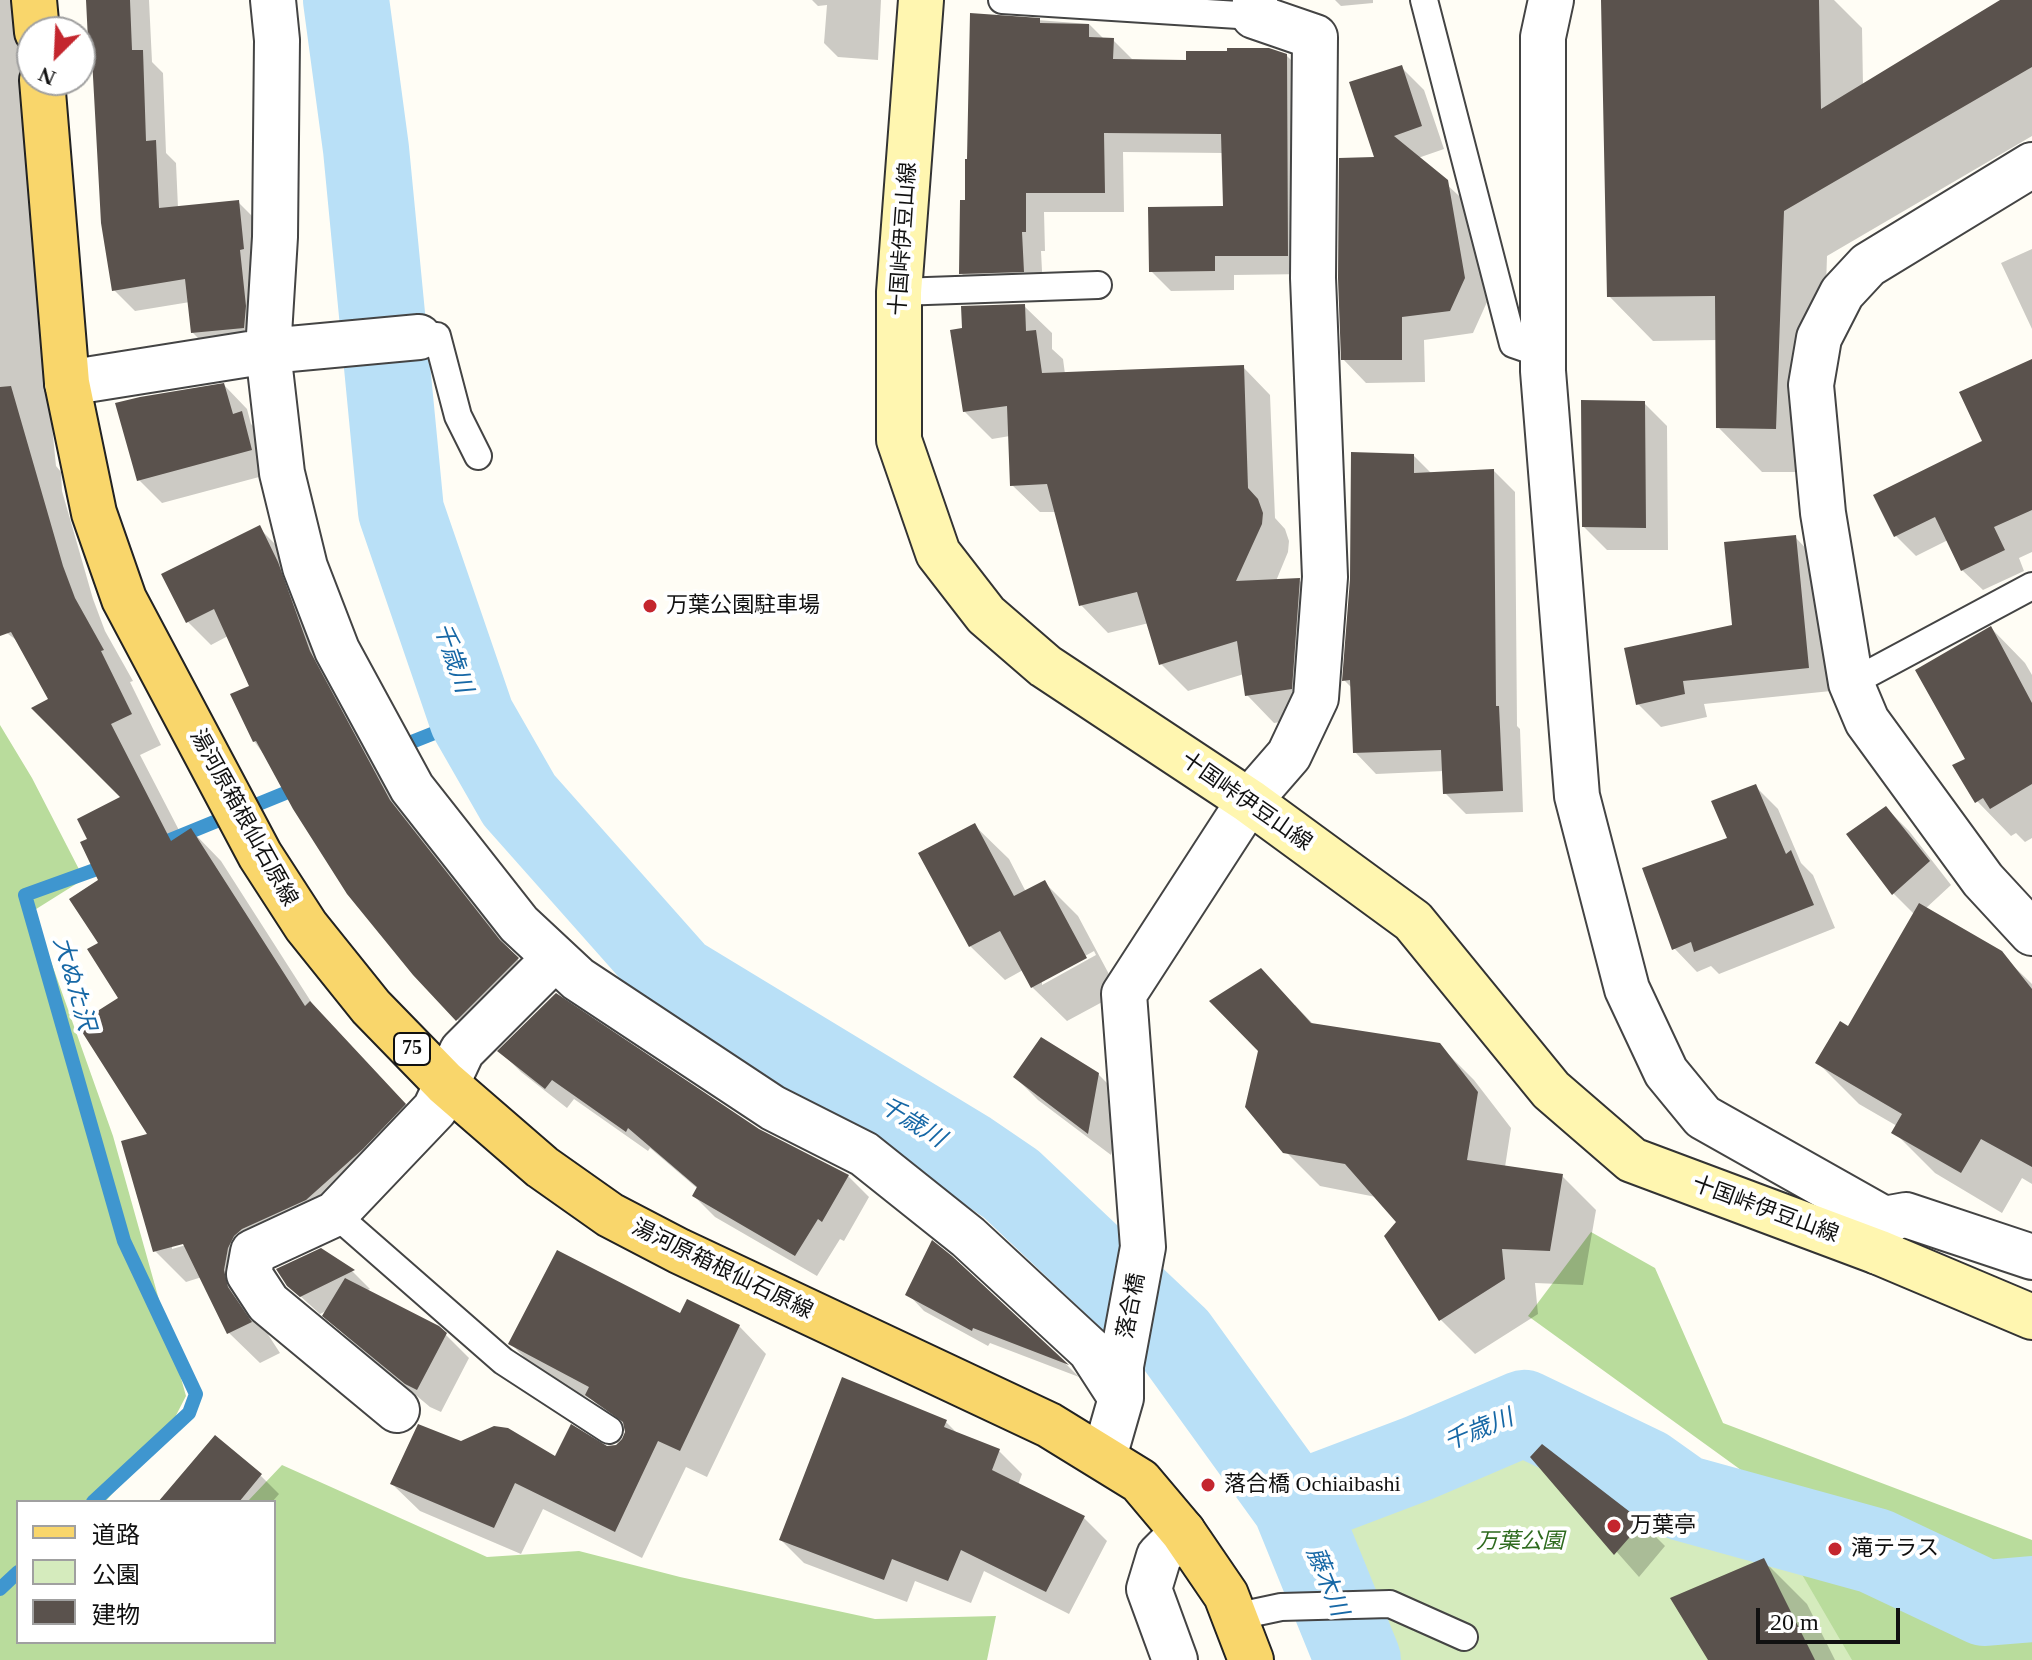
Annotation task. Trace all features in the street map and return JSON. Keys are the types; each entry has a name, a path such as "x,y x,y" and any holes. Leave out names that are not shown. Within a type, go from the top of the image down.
{"main road":[{"name":"十国峠伊豆山線","path":"921,0 899,292 899,440 938,553 986,615 1045,666 1249,801 1413,921 1551,1090 1632,1160 1881,1236 2032,1317"},
{"name":"湯河原箱根仙石原線","path":"43,96 67,383 94,513 124,599 260,855 306,926 371,1007 445,1083 542,1167 610,1215 693,1258 1049,1425 1140,1481 1183,1532 1226,1595 1251,1660"}],"street":[{"path":"273,0 277,40 276,222 282,473 305,567 337,650 412,788 519,924 578,979 773,1108 864,1154 968,1237 1121,1382"},
{"path":"1551,0 1543,37 1542,354 1577,796 1627,989 1666,1072 1703,1117 1881,1236 1906,1215 2032,1257"},
{"name":"落合橋","path":"1104,1457 1121,1382 1143,1247 1124,994 1249,801 1289,755 1316,698 1325,577 1313,278 1315,37 1255,8"},
{"path":"2032,165 1868,265 1842,293 1819,338 1811,385 1823,513 1851,683 1867,721 1983,880 2032,933"},
{"path":"67,383 279,350 419,337"},
{"path":"397,1410 268,1303 249,1274 253,1252 335,1214 435,1109 462,1051 555,958"},
{"path":"1175,1660 1149,1589 1159,1556 1183,1532"}],"lane":[{"path":"1002,0 1255,8"},
{"path":"1424,0 1513,344 1542,354"},
{"path":"899,292 1098,285"},
{"path":"419,337 437,336 458,416 478,456"},
{"path":"1851,683 2032,586"},
{"path":"335,1214 503,1361 609,1430"},
{"path":"1234,1617 1285,1607 1390,1604 1464,1637"}],"green space":[{"path":"0,725 32,778 84,879 33,911 113,1136 186,1396 170,1427 107,1500 16,1500 16,1644 276,1644 276,1500 249,1500 282,1465 487,1557 579,1551 680,1577 875,1619 996,1616 987,1660 0,1660"},
{"path":"1591,1232 1655,1268 1723,1423 2032,1540 2032,1660 1852,1660 1741,1470 1528,1316"},
{"name":"万葉公園","path":"1524,1413 1645,1471 1683,1498 1875,1551 2032,1660 1368,1660 1295,1505"}],"building":[{"path":"86,0 130,0 132,50 143,50 146,141 156,140 159,208 239,200 244,249 240,250 246,306 244,328 191,333 185,279 112,291 101,223 94,96 96,16 87,16"},
{"path":"1601,0 1819,0 1821,109 2000,0 2032,0 2032,67 1784,211 1776,429 1716,428 1715,296 1607,297"},
{"path":"970,13 1040,18 1040,23 1089,24 1089,37 1114,38 1113,59 1186,60 1186,51 1227,51 1227,48 1269,48 1287,54 1288,256 1215,256 1215,271 1149,272 1148,207 1223,206 1221,134 1104,133 1105,193 1026,193 1026,232 1022,232 1024,272 959,274 960,200 965,200 967,159"},
{"path":"1402,65 1422,126 1394,136 1448,180 1465,278 1450,311 1402,317 1402,360 1341,360 1339,158 1374,157 1349,82"},
{"path":"1025,304 1026,331 1036,330 1042,373 1244,365 1248,488 1258,499 1263,513 1262,524 1236,581 1300,578 1292,689 1245,696 1237,641 1159,665 1137,592 1079,606 1047,484 1010,486 1007,406 963,412 950,330 962,328 961,306"},
{"path":"2032,359 2032,510 1994,527 2005,550 1961,571 1935,517 1894,537 1873,495 1982,441 1959,392"},
{"path":"224,383 233,414 242,411 252,450 137,481 115,403"},
{"path":"11,386 63,566 75,598 104,650 101,651 132,714 111,724 171,841 191,828 305,1006 310,1001 406,1104 363,1149 306,1200 242,1229 234,1236 224,1270 228,1287 252,1322 227,1334 183,1244 153,1252 121,1141 147,1134 77,1024 118,998 87,949 98,943 69,899 98,880 80,842 87,839 77,819 120,797 31,708 48,699 11,632 0,636 0,387"},
{"path":"1581,400 1645,401 1646,528 1582,527"},
{"path":"1351,452 1414,454 1414,473 1494,469 1496,706 1499,706 1503,791 1443,794 1441,750 1353,753 1350,680 1342,681 1350,579"},
{"path":"260,525 278,562 310,651 390,800 500,940 519,958 456,1021 413,975 347,894 293,809 256,741 253,742 230,694 249,686 214,609 186,623 161,574"},
{"path":"1796,535 1809,668 1683,681 1685,694 1636,705 1624,648 1732,625 1724,542"},
{"path":"1991,626 2032,703 2032,784 1990,809 1983,798 1975,803 1952,765 1965,759 1915,670"},
{"path":"1756,784 1786,854 1791,850 1814,905 1694,952 1691,942 1672,950 1642,868 1727,838 1711,801"},
{"path":"1886,806 1930,861 1892,895 1846,834"},
{"path":"975,823 1014,896 1045,880 1087,958 1031,988 1000,931 969,947 918,853"},
{"path":"1919,903 2002,951 2032,989 2032,1167 1981,1139 1961,1173 1891,1133 1902,1114 1815,1063 1840,1021 1848,1026"},
{"path":"1261,968 1311,1023 1440,1043 1478,1092 1467,1160 1563,1174 1550,1251 1502,1249 1505,1279 1439,1321 1384,1236 1396,1222 1345,1164 1283,1153 1245,1107 1258,1051 1209,1001"},
{"path":"556,993 759,1129 849,1175 822,1222 818,1219 795,1256 692,1196 697,1187 628,1128 626,1132 552,1080 545,1089 497,1051"},
{"path":"1041,1037 1099,1073 1088,1134 1013,1077"},
{"path":"932,1240 1069,1365 973,1328 972,1331 905,1295"},
{"path":"321,1248 355,1270 300,1297 287,1286 276,1269"},
{"path":"557,1250 680,1313 687,1299 740,1325 680,1451 658,1441 615,1532 515,1483 494,1528 390,1484 418,1424 461,1441 494,1426 508,1428 555,1456 571,1424 607,1446 616,1445 622,1439 625,1432 623,1422 585,1395 589,1387 508,1344"},
{"path":"345,1278 447,1333 417,1390 405,1384 322,1316"},
{"path":"842,1377 947,1420 944,1427 1000,1449 992,1470 1085,1516 1046,1592 961,1550 948,1581 892,1559 884,1580 779,1540"},
{"path":"215,1435 262,1474 241,1500 160,1500"},
{"name":"万葉亭","path":"1542,1444 1643,1522 1614,1555 1530,1457"},
{"path":"1764,1558 1815,1660 1708,1660 1670,1598"}],"waterway":[{"name":"千歳川","path":"346,0 366,149 401,511 472,718 519,800 677,978 967,1154 1011,1184 1175,1339 1295,1505 1419,1458 1524,1413 1645,1471 1683,1498 1875,1551 1985,1603 2032,1599"},
{"name":"大ぬた沢","path":"394,749 472,718"},
{"name":"大ぬた沢","path":"153,847 300,787"},
{"name":"大ぬた沢","path":"95,1500 189,1413 196,1394 124,1241 25,895 111,864"},
{"name":"藤木川","path":"1295,1505 1358,1660"},
{"name":"大ぬた沢","path":"0,1589 16,1574"}],"place":[{"name":"万葉公園駐車場","path":"650,606"},
{"name":"落合橋 Ochiaibashi","path":"1208,1485"},
{"name":"万葉亭","path":"1614,1526"},
{"name":"滝テラス","path":"1835,1549"}]}
